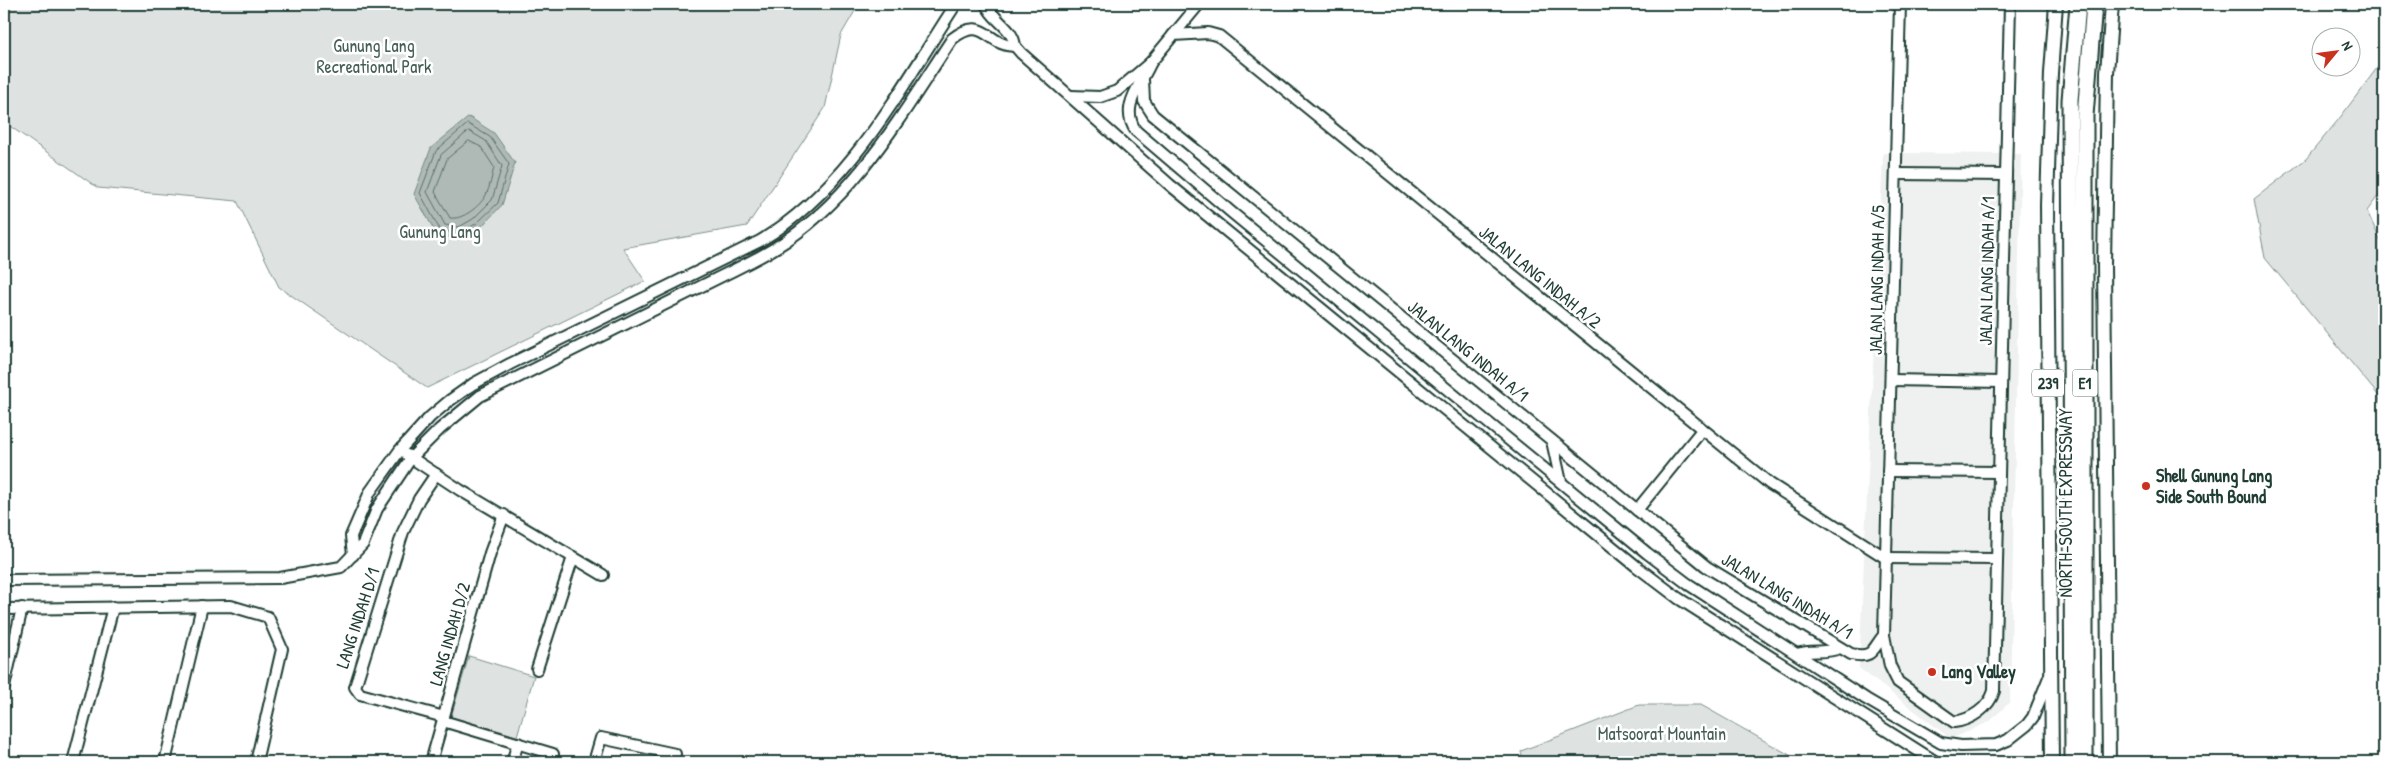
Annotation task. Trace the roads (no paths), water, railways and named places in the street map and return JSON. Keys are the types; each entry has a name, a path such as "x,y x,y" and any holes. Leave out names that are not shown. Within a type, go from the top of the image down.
{"highway":[{"name":"NORTH–SOUTH EXPRESSWAY","path":"2073,762 2070,100 2078,4"},
{"name":"NORTH–SOUTH EXPRESSWAY","path":"2085,762 2085,116 2094,4"}],"main road":[{"name":"239","path":"2052,762 2047,206 2050,73 2056,4"},
{"path":"2109,762 2104,265 2107,73 2112,4"}],"street":[{"path":"353,555 351,536 370,492 400,450 430,417 473,384 517,360 760,241 786,223 830,185 858,152 956,4"},
{"path":"986,4 993,16 1009,31 1014,39 1015,46 1170,185 1643,571 1678,598 1936,762"},
{"path":"1071,96 1100,97 1111,94 1150,62 1198,4"},
{"name":"JALAN LANG INDAH A/5","path":"1884,635 1900,4"},
{"name":"JALAN LANG INDAH A/1","path":"1884,635 1890,666 1898,682 1951,721 1964,720 1981,710 1994,691 2010,4"},
{"path":"4,580 280,578 337,569 344,566 363,544 377,509 411,458 440,429 480,396 734,270 775,248 798,232 846,189 864,166 952,38 964,30 977,29 985,31 1004,46 1015,46"},
{"name":"JALAN LANG INDAH A/2","path":"1173,35 1208,33 1219,36 1770,484 1886,558"},
{"name":"JALAN LANG INDAH A/1","path":"1150,62 1143,79 1132,95 1130,119 1136,131 1231,212 1688,584 1866,699 1941,743 1961,746 1996,745 2019,733 2033,717 2051,671"},
{"name":"JALAN LANG INDAH A/1","path":"1143,79 1144,101 1153,115 1707,567 1851,654 1866,655 1875,651 1884,635"},
{"path":"1896,174 2006,175"},
{"path":"1890,380 2001,382"},
{"path":"1637,510 1702,430"},
{"path":"1552,441 1561,482"},
{"path":"400,450 436,474 603,575"},
{"path":"1888,471 1999,472"},
{"name":"LANG INDAH D/1","path":"436,474 419,499 403,532 355,687 360,694 444,719"},
{"name":"LANG INDAH D/2","path":"431,762 490,553 504,515"},
{"path":"537,670 573,557"},
{"path":"1886,558 1996,559"},
{"path":"164,762 202,606"},
{"path":"4,609 231,606 268,617 282,649 256,762"},
{"path":"73,762 113,607"},
{"path":"4,687 22,608"},
{"path":"1797,654 1806,651 1829,652 1840,648"},
{"path":"444,719 552,754"},
{"path":"594,762 601,738 675,754 673,762"},
{"path":"512,762 518,743"}],"water":[{"path":"469,117 494,133 515,163 502,205 480,228 460,239 437,235 414,194 431,148"}],"place":[{"name":"Shell Gunung Lang Side South Bound","path":"2146,486"},
{"name":"Lang Valley","path":"1932,672"}],"park label":[{"name":"Gunung Lang Recreational Park","path":"374,56"},
{"name":"Gunung Lang","path":"440,232"},
{"name":"Matsoorat Mountain","path":"1662,734"}]}
